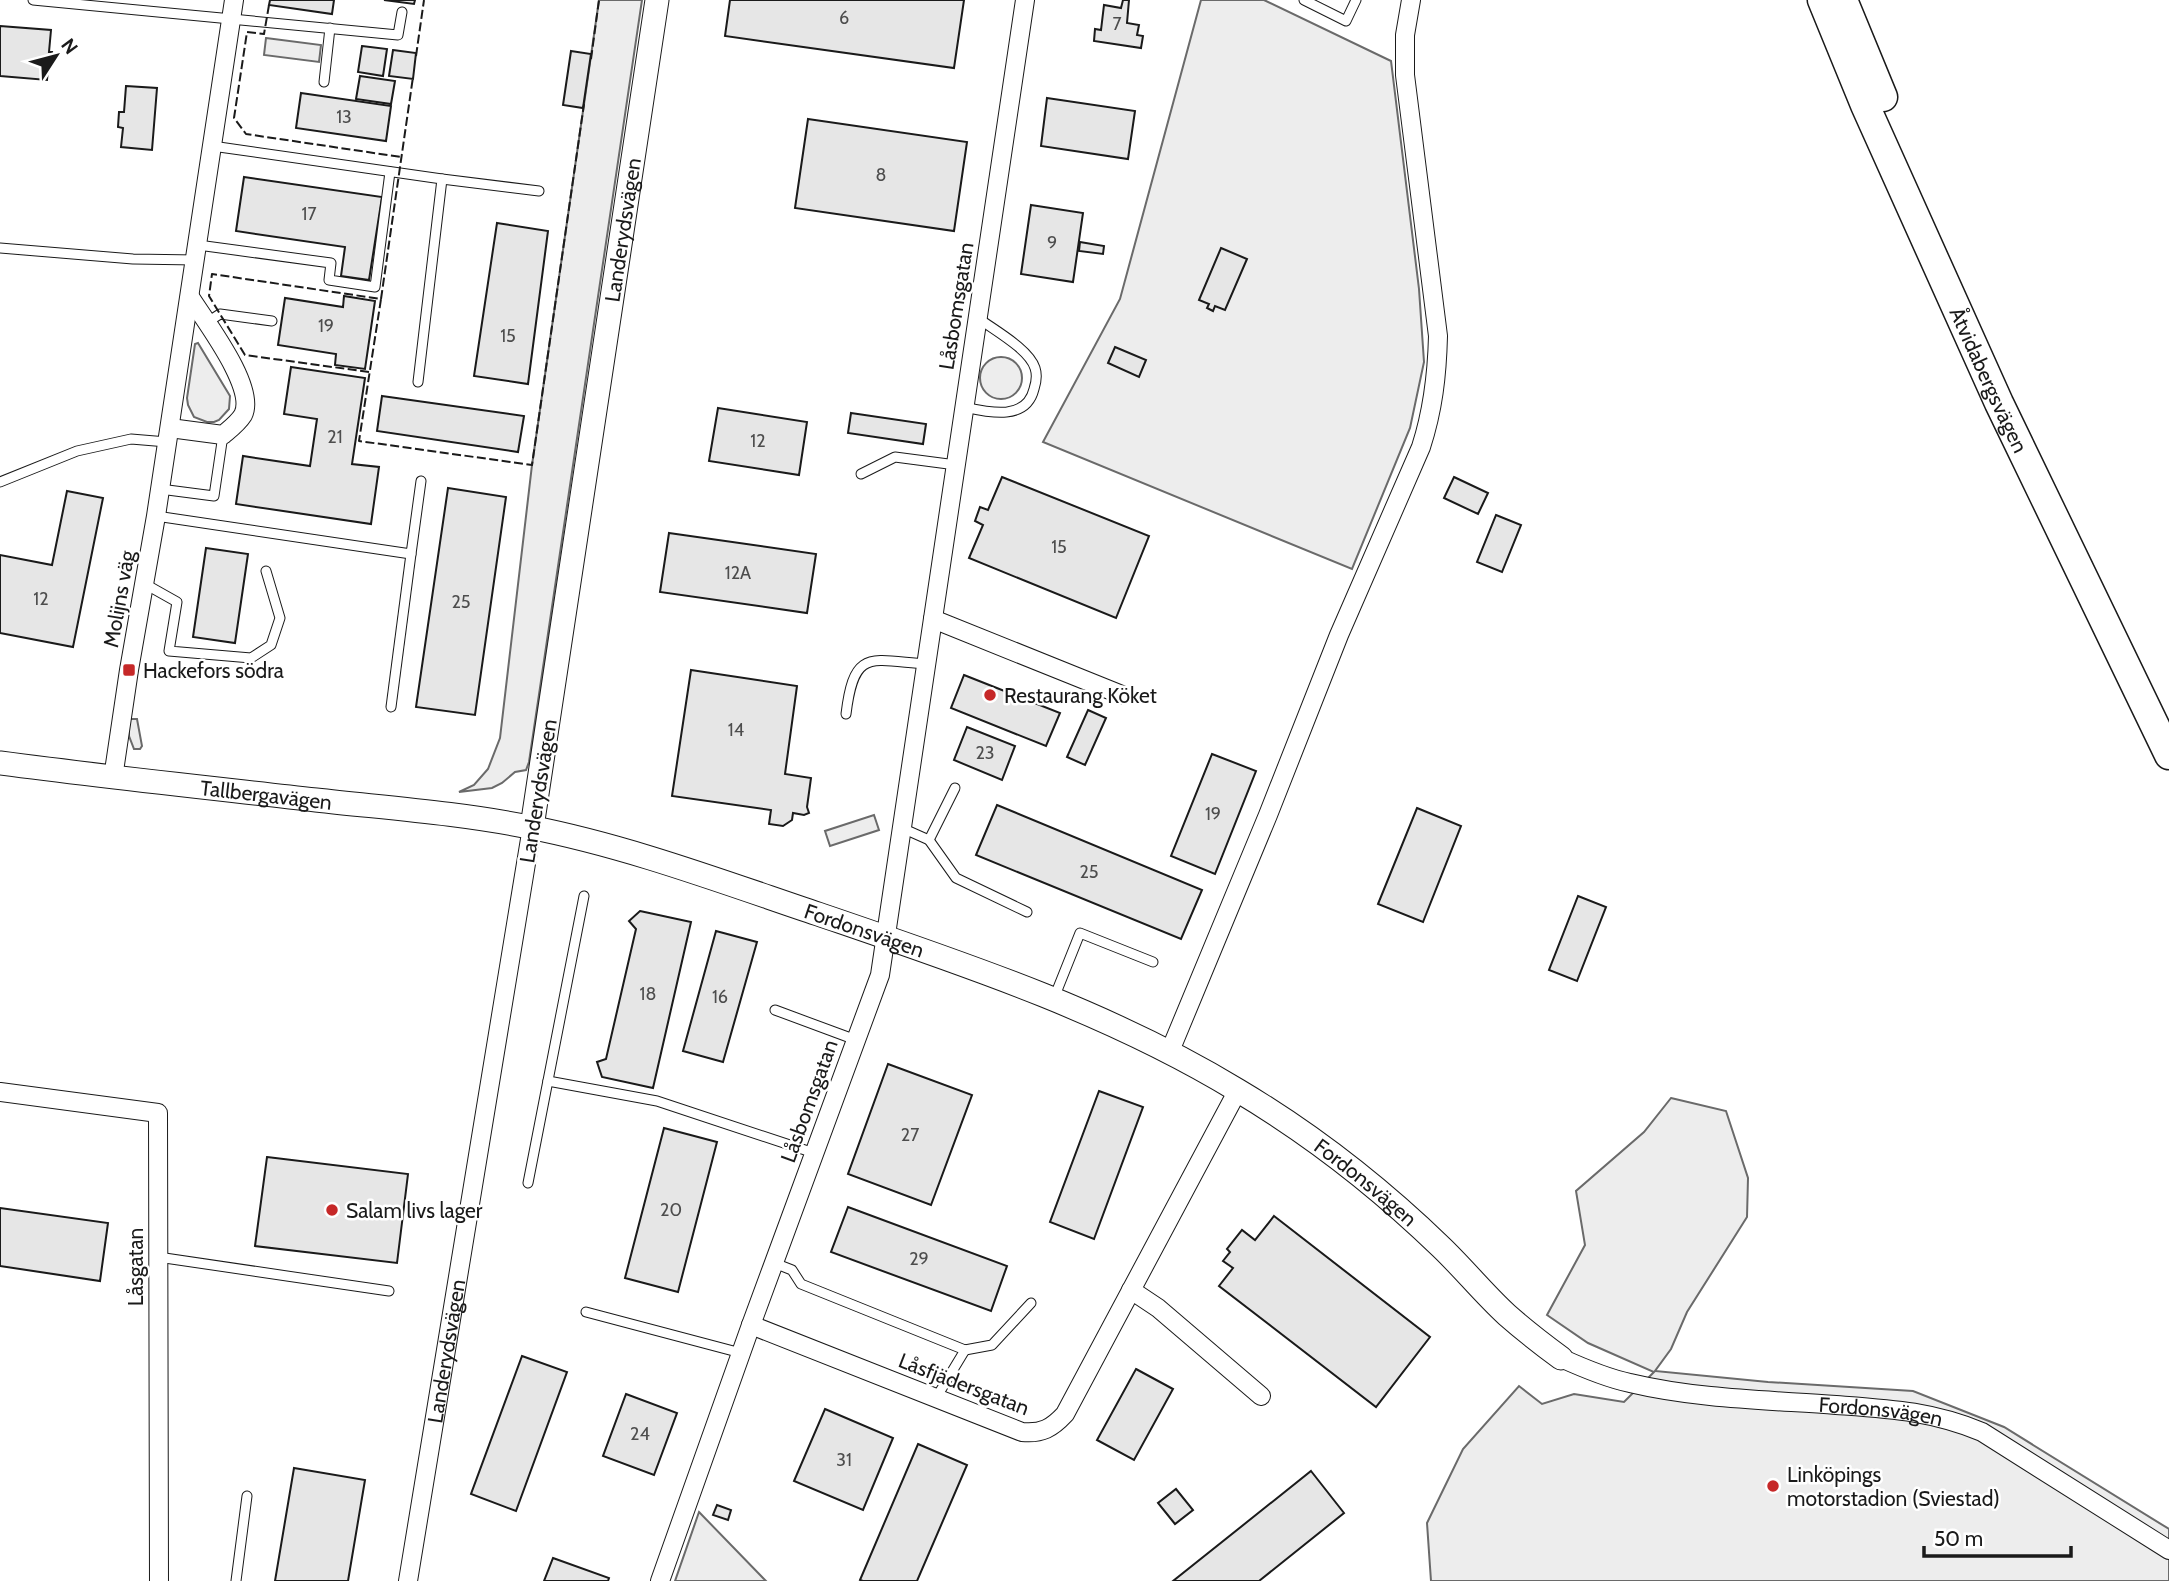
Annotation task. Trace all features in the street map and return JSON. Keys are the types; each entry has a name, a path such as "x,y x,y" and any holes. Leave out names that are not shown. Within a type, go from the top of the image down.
{"main road":[{"name":"Åtvidabergsvägen","path":"1822,0 1865,105 1994,391 2169,755"},
{"name":"Åtvidabergsvägen","path":"1843,0 1884,99 2011,384 2169,712"}],"street":[{"name":"Molijns väg","path":"113,778 156,516 234,0"},
{"name":"Landerydsvägen","path":"408,1581 532,827 657,0"},
{"name":"Låsbomsgatan","path":"660,1581 880,975 1025,0"},
{"path":"1170,1051 1431,415 1437,379 1438,336 1405,75 1405,35 1411,0"},
{"path":"168,435 223,435 244,414 246,398 241,380 190,297"},
{"path":"933,619 1122,695"},
{"name":"Tallbergavägen","path":"0,763 113,778 430,812 532,827"},
{"name":"Fordonsvägen","path":"532,827 715,879 886,937 1054,999 1106,1020 1170,1051 1238,1090 1319,1143 1386,1196 1442,1248 1506,1314 1561,1357 1593,1372 1630,1383 1687,1393 1913,1411 1951,1419 1982,1432 2169,1550"},
{"name":"Låsfjädersgatan","path":"751,1325 1022,1432 1047,1430 1065,1414 1238,1090"},
{"name":"Låsgatan","path":"0,1092 158,1112 159,1581"},
{"path":"1131,1290 1158,1308 1261,1396"}],"lane":[{"path":"33,0 398,35 402,12"},
{"path":"1304,0 1346,21 1356,0"},
{"path":"324,82 330,27"},
{"path":"212,146 442,180 539,191"},
{"path":"0,248 133,259 197,252 331,263 329,279 375,287 390,172"},
{"path":"418,382 442,180"},
{"path":"206,323 220,314 272,321"},
{"path":"964,407 992,413 1017,409 1027,404 1034,393 1036,382 1036,369 1029,358 978,318"},
{"path":"0,482 77,451 131,439 168,435"},
{"path":"160,489 214,496 223,435"},
{"path":"861,474 895,457 956,464"},
{"path":"391,707 421,481"},
{"path":"156,516 411,554"},
{"path":"145,584 177,602 169,651 251,658 271,645 280,618 266,571"},
{"path":"846,714 850,685 859,668 872,660 926,664"},
{"path":"929,840 955,788"},
{"path":"902,828 929,840 956,878 1027,912"},
{"path":"528,1183 584,896"},
{"path":"1054,999 1080,933 1153,962"},
{"path":"775,1010 856,1040"},
{"path":"548,1081 657,1101 814,1153"},
{"path":"158,1257 389,1291"},
{"path":"774,1262 792,1270 801,1284 965,1350 992,1345 1031,1303"},
{"path":"586,1312 741,1353"},
{"path":"936,1398 965,1350"},
{"path":"236,1581 247,1496"}],"shaded area":[{"path":"599,0 642,0 529,762 526,770 515,772 492,788 459,792 474,785 488,769 500,738 532,465"},
{"path":"1201,0 1264,0 1391,61 1419,289 1424,362 1410,428 1352,569 1043,442 1120,299"},
{"path":"266,38 321,45 319,62 264,55"},
{"path":"198,343 230,396 229,409 214,422 194,417 188,405 195,344"},
{"path":"1001,357 1016,363 1022,378 1016,393 1001,399 986,393 980,378 986,363"},
{"path":"129,719 137,719 142,746 140,749 134,749 129,736"},
{"path":"874,815 879,830 830,846 825,831"},
{"name":"Linköpings motorstadion (Sviestad)","path":"1671,1098 1726,1111 1748,1178 1747,1217 1687,1312 1671,1349 1655,1371 1768,1382 1913,1391 2004,1427 2169,1529 2169,1581 1431,1581 1427,1523 1463,1449 1519,1386 1542,1404 1574,1394 1624,1402 1654,1372 1588,1343 1547,1315 1585,1245 1576,1191 1644,1132"},
{"path":"699,1512 766,1581 675,1581"}],"building":[{"path":"270,0 334,0 332,14 269,5"},
{"path":"384,0 415,0 414,4"},
{"path":"730,0 964,0 954,68 725,36"},
{"path":"1123,0 1129,0 1127,23 1139,25 1137,35 1143,36 1141,48 1094,41 1095,29 1101,30 1104,5 1121,8"},
{"path":"0,26 51,30 49,52 52,52 47,80 0,76"},
{"path":"362,46 387,49 383,76 358,72"},
{"path":"393,50 416,53 413,79 389,76"},
{"path":"571,51 591,54 583,108 563,105"},
{"path":"360,76 395,81 391,104 356,99"},
{"path":"126,86 157,88 152,150 121,147 123,128 118,127 119,112 124,112"},
{"path":"301,93 391,106 386,141 296,128"},
{"path":"1047,98 1135,111 1128,159 1041,146"},
{"path":"808,119 967,142 954,231 795,208"},
{"path":"244,177 382,197 369,280 341,276 345,247 236,231"},
{"path":"1031,205 1083,213 1073,282 1021,274"},
{"path":"497,223 548,231 528,384 474,376"},
{"path":"1080,242 1104,246 1103,254 1079,251"},
{"path":"1221,248 1247,259 1225,310 1215,306 1213,311 1207,308 1209,304 1199,300"},
{"path":"344,296 375,301 365,369 335,365 336,354 278,345 285,298 343,307"},
{"path":"1115,347 1146,360 1139,377 1108,363"},
{"path":"291,367 365,378 352,464 379,467 371,524 236,504 243,456 310,466 317,419 284,414"},
{"path":"382,396 524,416 518,452 377,431"},
{"path":"718,408 807,422 799,475 709,461"},
{"path":"851,413 926,424 923,444 848,433"},
{"path":"1002,477 1149,536 1116,618 969,558 983,525 975,521 980,507 988,510"},
{"path":"1454,477 1488,493 1478,514 1444,498"},
{"path":"448,488 506,497 475,715 416,707"},
{"path":"67,491 103,498 73,647 0,633 0,555 52,565"},
{"path":"1496,515 1521,525 1502,572 1477,562"},
{"path":"669,533 816,554 807,613 660,592"},
{"path":"206,548 248,554 235,643 193,637"},
{"path":"691,670 797,686 785,774 811,778 807,807 809,813 793,813 792,820 783,826 769,824 771,810 672,796"},
{"path":"964,675 1060,713 1046,746 951,708"},
{"path":"1088,710 1106,718 1085,765 1067,757"},
{"path":"967,727 1015,746 1002,780 954,760"},
{"path":"1212,754 1256,771 1215,874 1171,856"},
{"path":"997,805 1202,890 1181,939 976,855"},
{"path":"1417,808 1461,826 1423,922 1378,904"},
{"path":"1578,896 1606,907 1577,981 1549,970"},
{"path":"640,911 691,922 653,1088 602,1077 597,1062 606,1059 636,929 629,921"},
{"path":"716,931 757,942 723,1062 683,1051"},
{"path":"888,1064 972,1095 931,1205 848,1174"},
{"path":"1099,1091 1143,1107 1094,1239 1050,1222"},
{"path":"664,1128 717,1142 678,1292 625,1278"},
{"name":"Salam livs lager","path":"267,1157 408,1174 397,1263 255,1246"},
{"path":"848,1207 1007,1266 991,1311 831,1252"},
{"path":"0,1208 108,1223 100,1281 0,1266"},
{"path":"1274,1216 1430,1337 1376,1407 1219,1286 1233,1268 1223,1261 1230,1252 1227,1249 1242,1230 1255,1240"},
{"path":"522,1356 567,1372 516,1511 471,1494"},
{"path":"1136,1369 1173,1389 1134,1460 1097,1440"},
{"path":"626,1394 677,1413 654,1475 603,1456"},
{"path":"825,1409 893,1438 863,1510 794,1481"},
{"path":"918,1444 967,1465 917,1581 860,1580"},
{"path":"294,1468 365,1480 348,1581 275,1581"},
{"path":"1311,1471 1344,1513 1259,1581 1173,1581"},
{"path":"1176,1489 1193,1510 1175,1524 1158,1503"},
{"path":"717,1505 731,1510 728,1520 713,1515"},
{"path":"553,1558 609,1578 608,1581 544,1581"}],"fence":[{"path":"416,56 424,0"},
{"path":"591,59 599,0"},
{"path":"269,5 264,34 247,32 234,118 246,134 401,157"},
{"path":"381,299 413,77"},
{"path":"369,372 245,355 209,296 212,274 381,299 359,441 532,465 584,104"}],"place":[{"name":"Hackefors södra","path":"129,670"},
{"name":"Restaurang Köket","path":"990,695"},
{"name":"Salam livs lager","path":"332,1210"},
{"name":"Linköpings motorstadion (Sviestad)","path":"1773,1486"}]}
